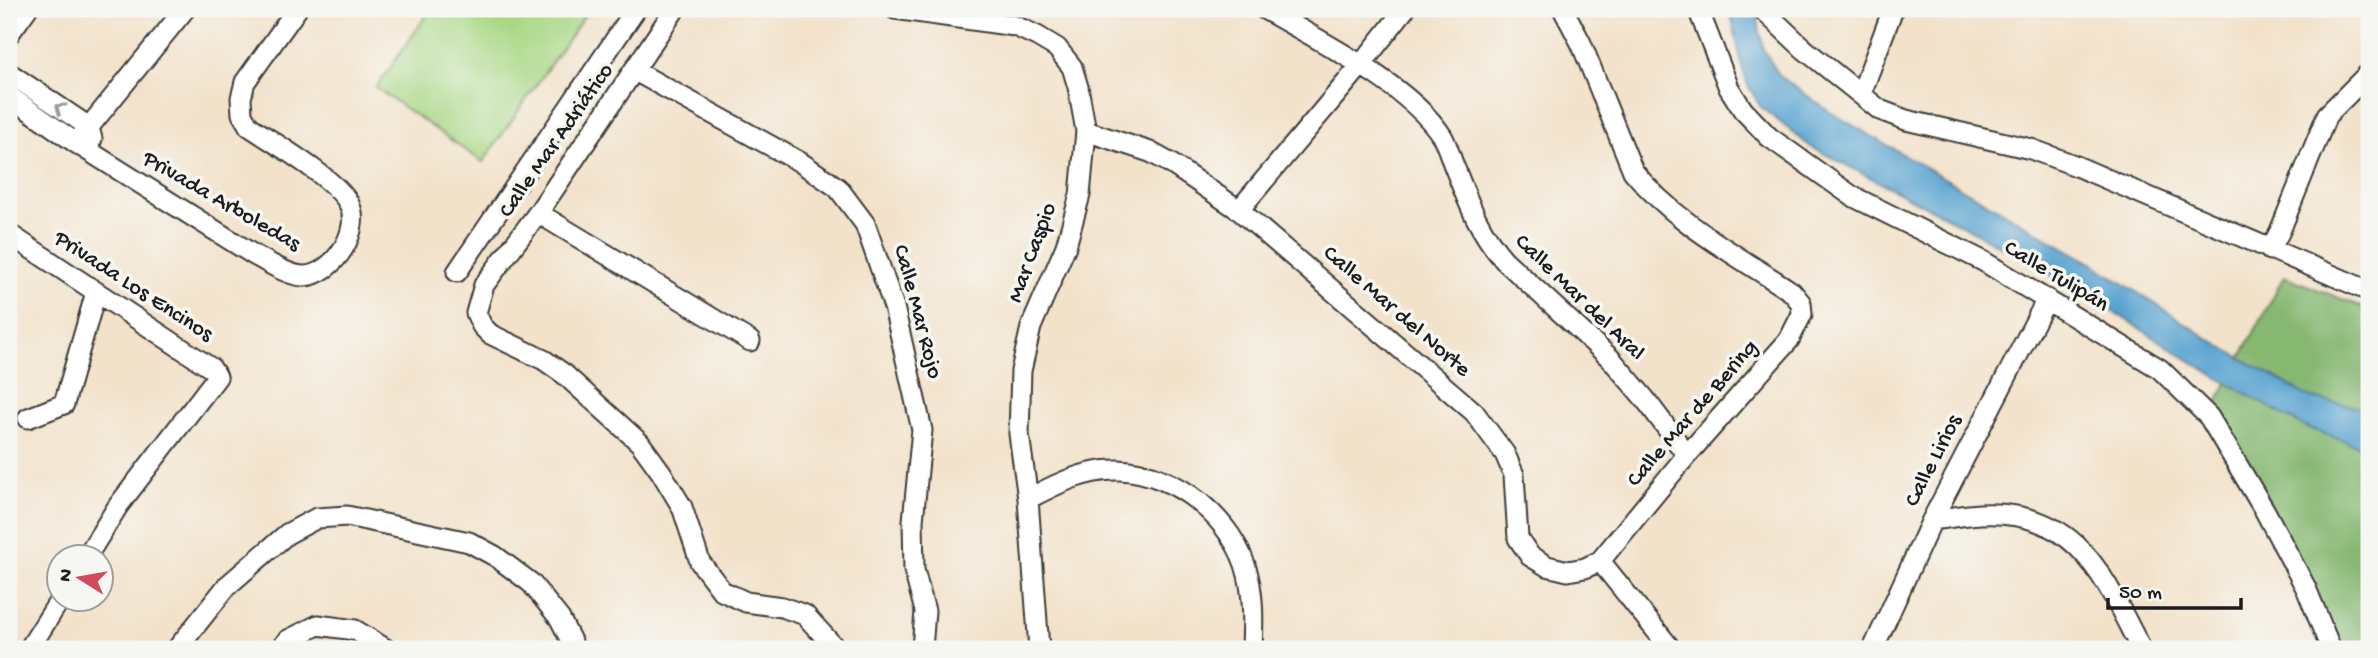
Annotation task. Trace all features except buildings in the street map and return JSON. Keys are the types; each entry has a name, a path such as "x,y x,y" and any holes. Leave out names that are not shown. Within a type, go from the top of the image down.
{"street":[{"path":"9,34 27,9"},
{"path":"76,143 185,9"},
{"name":"Privada Arboledas","path":"9,96 116,169 264,260 304,276 324,270 339,254 350,233 354,216 348,201 331,183 249,126 242,114 241,98 245,82 297,9"},
{"path":"457,272 636,9"},
{"name":"Calle Mar Adriático","path":"675,9 538,213 484,285 476,313 482,326 490,334 544,360 564,374 640,443 661,471 682,507 700,562 722,591 746,602 782,607 805,615 836,649"},
{"name":"Mar Caspio","path":"895,9 1015,26 1057,48 1072,67 1078,87 1086,131 1080,195 1066,246 1031,327 1021,371 1019,434 1028,499 1039,649"},
{"name":"Calle Mar del Aral","path":"1264,9 1361,65 1406,99 1430,122 1443,137 1477,223 1488,242 1611,359 1687,455"},
{"path":"1239,210 1405,9"},
{"name":"Calle Mar de Bering","path":"1563,9 1581,43 1633,172 1682,218 1793,292 1801,303 1802,314 1789,340 1687,455 1600,561"},
{"name":"Calle Tulipán","path":"1698,9 1729,88 1743,110 1769,137 1852,197 1983,261 2160,369 2209,417 2265,511 2300,577 2331,649"},
{"path":"1762,9 1804,49 1880,110 1906,120 2031,149 2369,291"},
{"path":"1861,94 1892,9"},
{"name":"Calle Mar Rojo","path":"635,71 800,162 838,188 865,224 894,307 922,430 913,521 914,570 925,611 922,649"},
{"path":"9,73 89,127 96,154"},
{"path":"2270,250 2327,115 2369,73"},
{"name":"Calle Mar del Norte","path":"1086,131 1150,152 1239,210 1474,412 1505,454 1514,475 1518,538 1530,556 1547,566 1568,571 1585,568 1600,561"},
{"path":"538,213 750,341"},
{"name":"Privada Los Encinos","path":"9,234 211,368 217,377 118,506 96,542"},
{"path":"28,418 64,404 96,292"},
{"name":"Calle Lirios","path":"1873,649 1932,520 2047,299"},
{"path":"1028,499 1056,484 1084,474 1119,470 1157,478 1189,496 1218,519 1236,545 1248,572 1254,600 1252,649"},
{"path":"1932,520 1980,514 2007,515 2036,521 2067,536 2091,559 2141,649"},
{"path":"177,649 228,586 287,534 317,518 347,516 469,542 495,556 531,583 560,619 575,649"},
{"path":"1600,561 1671,649"},
{"path":"29,649 52,612"},
{"path":"280,649 288,640 318,625 355,629 386,649"}],"green space":[{"path":"431,9 589,9 483,162 376,88"},
{"path":"2284,276 2369,310 2369,649 2331,649 2209,417"}],"water":[{"path":"1730,9 1756,9 1763,49 1780,76 1830,112 2098,267 2222,347 2311,398 2369,409 2369,449 2305,427 2208,372 2084,293 1964,226 1811,147 1760,106 1747,83"}]}
